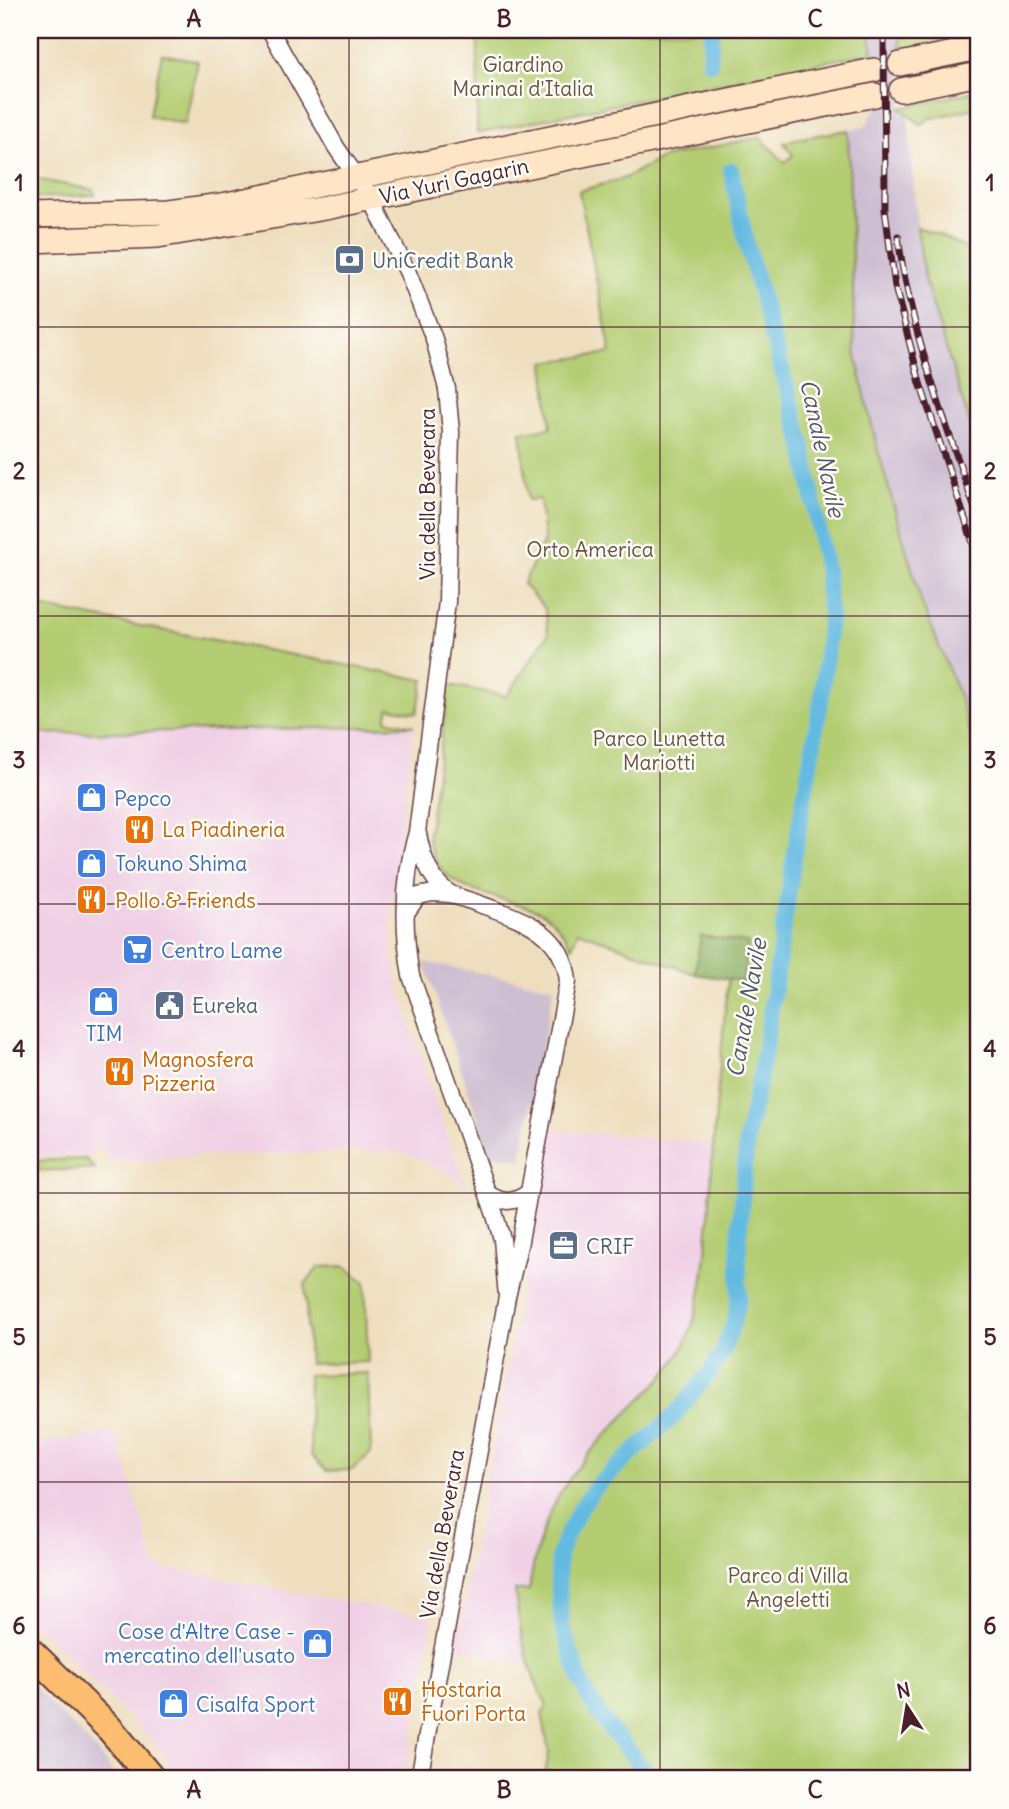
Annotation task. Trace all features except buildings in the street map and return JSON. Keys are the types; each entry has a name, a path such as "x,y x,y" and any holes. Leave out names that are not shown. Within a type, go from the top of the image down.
{"main road":[{"path":"900,65 979,48"},
{"name":"Via Yuri Gagarin","path":"30,216 169,212 222,205 874,70"},
{"path":"901,90 979,74"},
{"name":"Via Yuri Gagarin","path":"30,241 158,236 325,208 874,95"},
{"path":"30,1651 110,1729 152,1779"}],"street":[{"name":"Via della Beverara","path":"270,30 355,177 371,198 408,274 434,339 444,373 449,412 447,602 417,832 411,853 405,914 407,953 411,976 502,1239 507,1297"},
{"name":"Via della Beverara","path":"417,832 431,873 450,894"},
{"name":"Via della Beverara","path":"405,914 418,896 450,894 526,922 545,934 562,955 568,981 419,1779"},
{"path":"487,1193 497,1200 508,1202 518,1200 528,1193"}],"shaded area":[{"path":"869,30 911,30 900,48 901,108 908,114 917,227 925,281 979,453 979,767 960,698 922,604 878,451 855,352 848,130 866,127 872,113 875,113 873,52"},
{"path":"414,726 394,879 392,955 432,1093 471,1199 460,1183 440,1169 412,1155 387,1151 111,1161 94,1145 94,1156 30,1157 30,734"},
{"path":"424,962 554,987 521,1159 490,1154"},
{"path":"550,1130 713,1143 706,1251 694,1322 683,1349 664,1376 589,1451 569,1478 546,1518 534,1558 529,1590 516,1590 518,1627 529,1660 519,1663 456,1648"},
{"path":"116,1431 155,1566 434,1618 405,1779 181,1779 149,1737 30,1619 30,1446"},
{"path":"30,1683 94,1748 118,1779 30,1779"}],"green space":[{"name":"Giardino Marinai d'Italia","path":"478,30 869,30 873,52 477,133"},
{"path":"901,30 979,30 979,33 904,49 900,47"},
{"path":"162,54 198,61 185,124 149,116"},
{"path":"873,81 874,88 384,185 388,181"},
{"path":"979,90 979,107 928,119 921,125 901,108"},
{"path":"848,130 855,352 878,451 922,604 960,698 979,767 979,1779 544,1779 549,1752 542,1713 547,1705 525,1650 515,1590 529,1590 541,1535 550,1512 574,1472 665,1374 678,1357 692,1328 706,1251 728,979 695,974 578,931 572,947 555,923 541,912 473,890 449,877 433,854 428,837 449,685 507,696 548,634 545,609 523,584 544,541 540,499 528,500 521,432 551,428 544,362 611,353 579,191 625,178 662,158 760,137 785,163 793,155 784,143"},
{"path":"30,178 93,190 95,195 30,198"},
{"path":"917,227 979,255 979,453 925,281"},
{"path":"30,605 424,680 417,713 389,708 386,720 414,726 30,734"},
{"path":"701,936 748,943 743,981 695,974"},
{"path":"86,1159 95,1169 30,1171 30,1161"},
{"path":"345,1266 365,1282 368,1362 309,1364 305,1284 319,1267"},
{"path":"368,1373 371,1453 352,1470 326,1471 311,1455 308,1375"}],"waterway":[{"name":"Canale Navile","path":"710,63 712,30"},
{"name":"Canale Navile","path":"652,1779 606,1724 581,1682 562,1626 559,1556 579,1511 595,1487 675,1415 710,1372 722,1353 734,1322 739,1300 739,1238 747,1137 763,1061 822,695 830,615 826,570 803,445 746,241 731,170"}],"railway":[{"path":"884,30 885,209 895,287 920,383 979,561"},
{"path":"898,236 911,309 921,345 979,521"}],"place":[{"name":"UniCredit Bank","path":"349,260"},
{"name":"Pepco","path":"91,798"},
{"name":"La Piadineria","path":"139,829"},
{"name":"Tokuno Shima","path":"92,863"},
{"name":"Pollo & Friends","path":"92,900"},
{"name":"Centro Lame","path":"138,950"},
{"name":"TIM","path":"104,1001"},
{"name":"Eureka","path":"169,1005"},
{"name":"Magnosfera Pizzeria","path":"119,1071"},
{"name":"CRIF","path":"563,1246"},
{"name":"Cose d'Altre Case - mercatino dell'usato","path":"318,1643"},
{"name":"Hostaria Fuori Porta","path":"398,1701"},
{"name":"Cisalfa Sport","path":"173,1704"}],"park label":[{"name":"Orto America","path":"590,549"},
{"name":"Parco Lunetta Mariotti","path":"659,750"},
{"name":"Parco di Villa Angeletti","path":"788,1587"}]}
